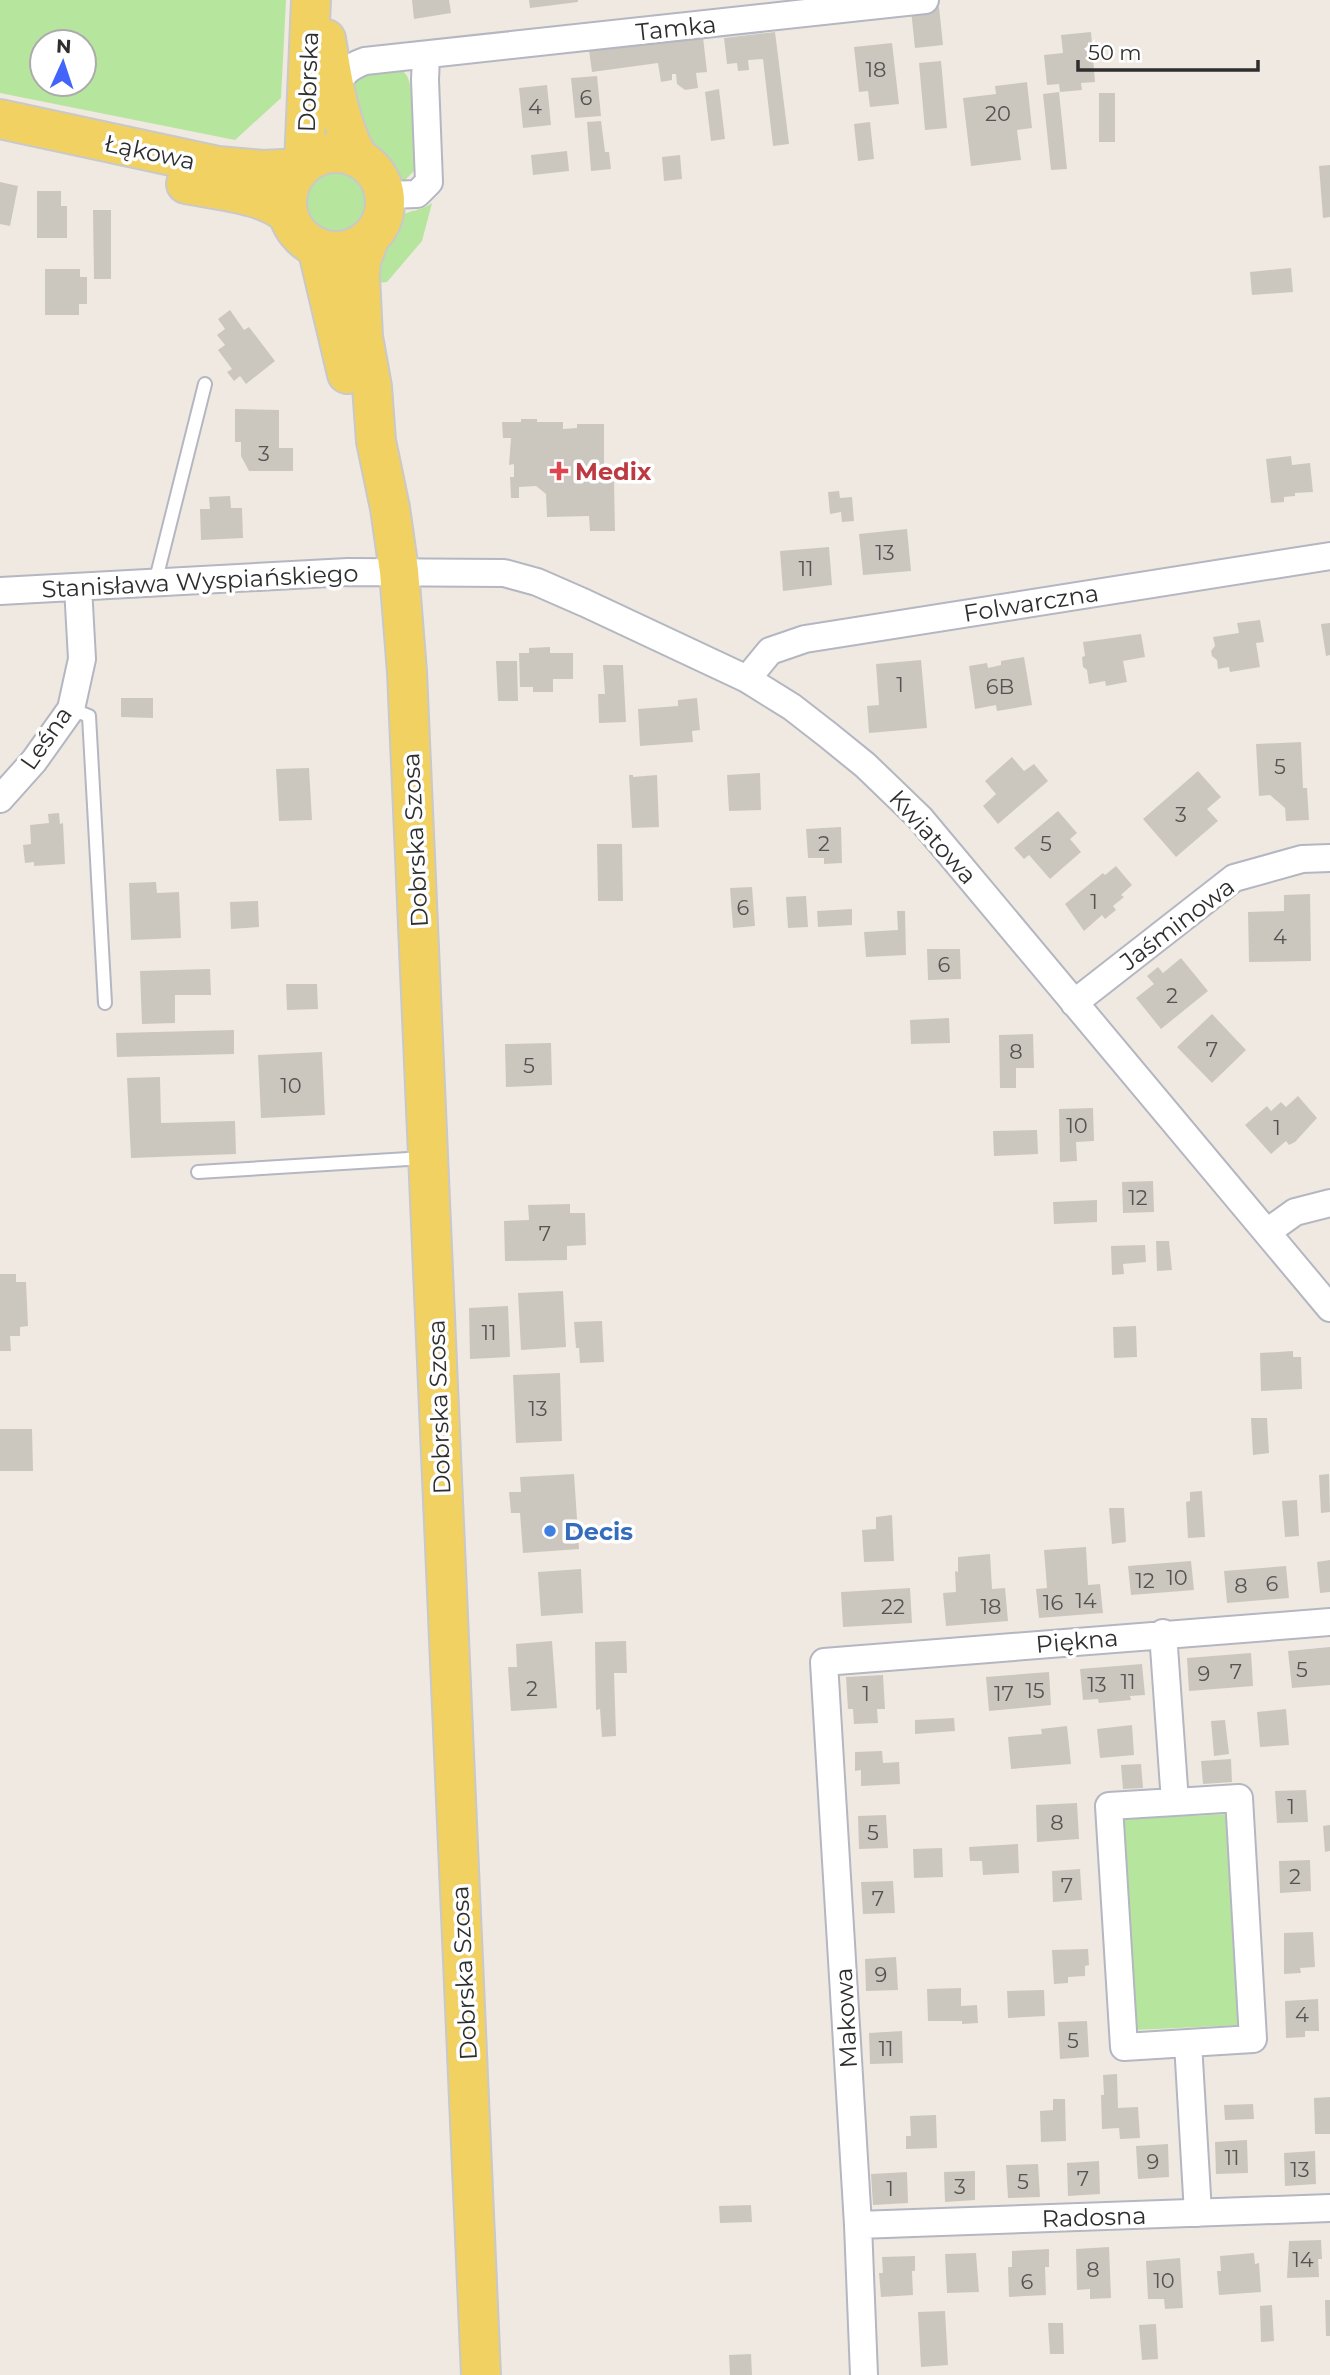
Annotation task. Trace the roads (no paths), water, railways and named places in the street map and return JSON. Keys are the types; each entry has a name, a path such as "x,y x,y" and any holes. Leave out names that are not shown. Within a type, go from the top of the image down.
{"main road":[{"name":"Dobrska","path":"303,166 311,0"},
{"name":"Dobrska","path":"323,0 334,90 346,135 358,158"},
{"name":"Łąkowa","path":"0,119 218,166 263,170 303,166"},
{"name":"Łąkowa","path":"0,142 268,202 283,209 289,216"},
{"path":"345,153 358,158 376,174 386,195 385,211 380,225 359,246 331,251 317,247 305,240 295,229 289,216 287,203 293,178 303,166 316,157 345,153"},
{"name":"Dobrska Szosa","path":"370,237 362,261 360,289 363,337 372,387 376,441 390,508 399,571 407,673 481,2375"},
{"name":"Dobrska Szosa","path":"317,247 351,392 376,441"}],"street":[{"name":"Tamka","path":"334,90 342,74 353,65 384,58 426,56 925,0"},
{"path":"386,195 417,194 429,182 426,56"},
{"name":"Folwarczna","path":"747,679 770,651 805,639 1330,556"},
{"name":"Stanisława Wyspiańskiego","path":"0,590 399,571"},
{"name":"Kwiatowa","path":"399,571 505,573 537,582 747,679 792,708 866,765 920,818 1330,1308"},
{"name":"Leśna","path":"0,799 34,761 71,709 82,659 78,587"},
{"name":"Jaśminowa","path":"1074,1003 1234,878 1302,859 1330,858"},
{"path":"1267,1232 1295,1212 1330,1203"},
{"name":"Piękna","path":"824,1662 1163,1633 1330,1622"},
{"path":"1163,1633 1175,1802"},
{"name":"Makowa","path":"824,1662 858,2225 864,2375"},
{"path":"1239,1798 1253,2039 1188,2043 1124,2047 1110,1806 1239,1798"},
{"path":"1188,2043 1198,2213"},
{"name":"Radosna","path":"858,2225 1330,2208"}],"lane":[{"path":"155,583 205,384"},
{"path":"71,709 89,716 105,1003"},
{"path":"198,1172 429,1158"}],"place":[{"name":"Medix","path":"559,471"},
{"name":"Decis","path":"550,1531"}]}
